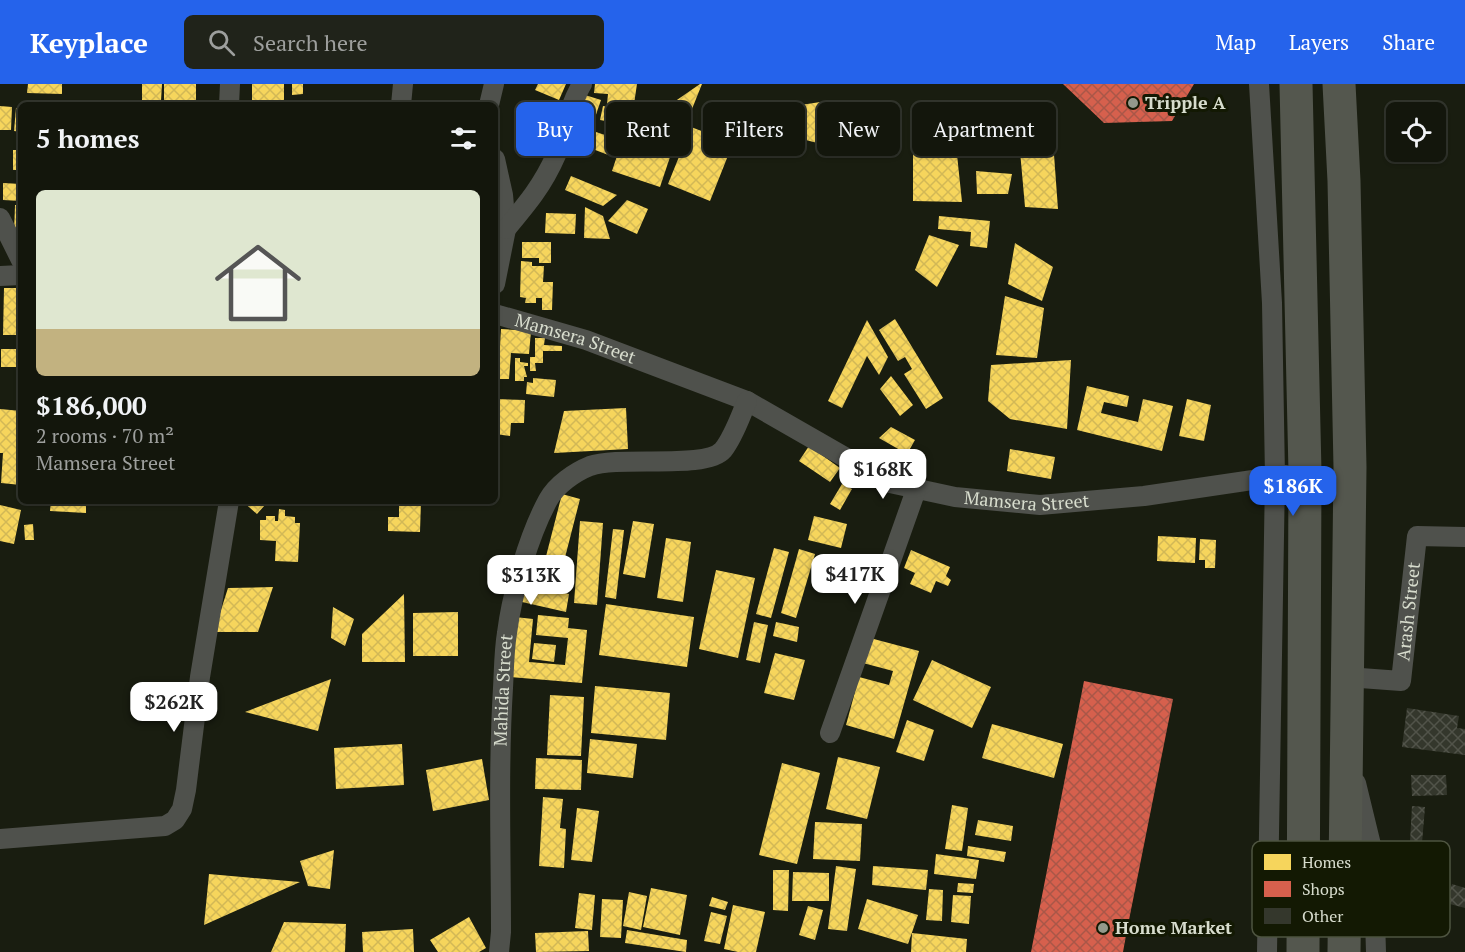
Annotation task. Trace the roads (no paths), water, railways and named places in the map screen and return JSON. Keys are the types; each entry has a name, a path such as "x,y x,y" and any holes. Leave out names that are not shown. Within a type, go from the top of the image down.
{"highway":[{"path":"1296,84 1290,475 1300,841"},
{"path":"1340,86 1349,455 1346,841"},
{"path":"1303,937 1303,952"},
{"path":"1344,937 1344,952"}],"street":[{"path":"229,102 230,84"},
{"path":"400,102 403,84"},
{"path":"490,102 494,84"},
{"path":"506,229 539,189 556,155 576,94 582,84"},
{"path":"1259,84 1272,303 1290,475 1272,841"},
{"path":"498,172 506,229 498,269"},
{"path":"0,218 18,252"},
{"path":"0,276 18,275"},
{"name":"Mamsera Street","path":"498,315 586,340 747,401 890,483 916,490 955,497 1040,505 1144,496 1290,475"},
{"name":"Mahida Street","path":"500,952 501,730 507,633 519,578 549,498 569,477 591,466 621,461 690,460 711,457 722,451 747,401"},
{"path":"830,733 916,490"},
{"path":"0,839 165,826 175,820 182,809 186,790 200,677 229,504"},
{"name":"Arash Street","path":"1347,677 1401,681 1417,536 1465,537"},
{"path":"1347,746 1370,841"},
{"path":"1267,952 1268,937"},
{"path":"1376,937 1376,952"}],"place":[{"name":"Tripple A","path":"1133,103"},
{"name":"Home Market","path":"1103,928"}]}
